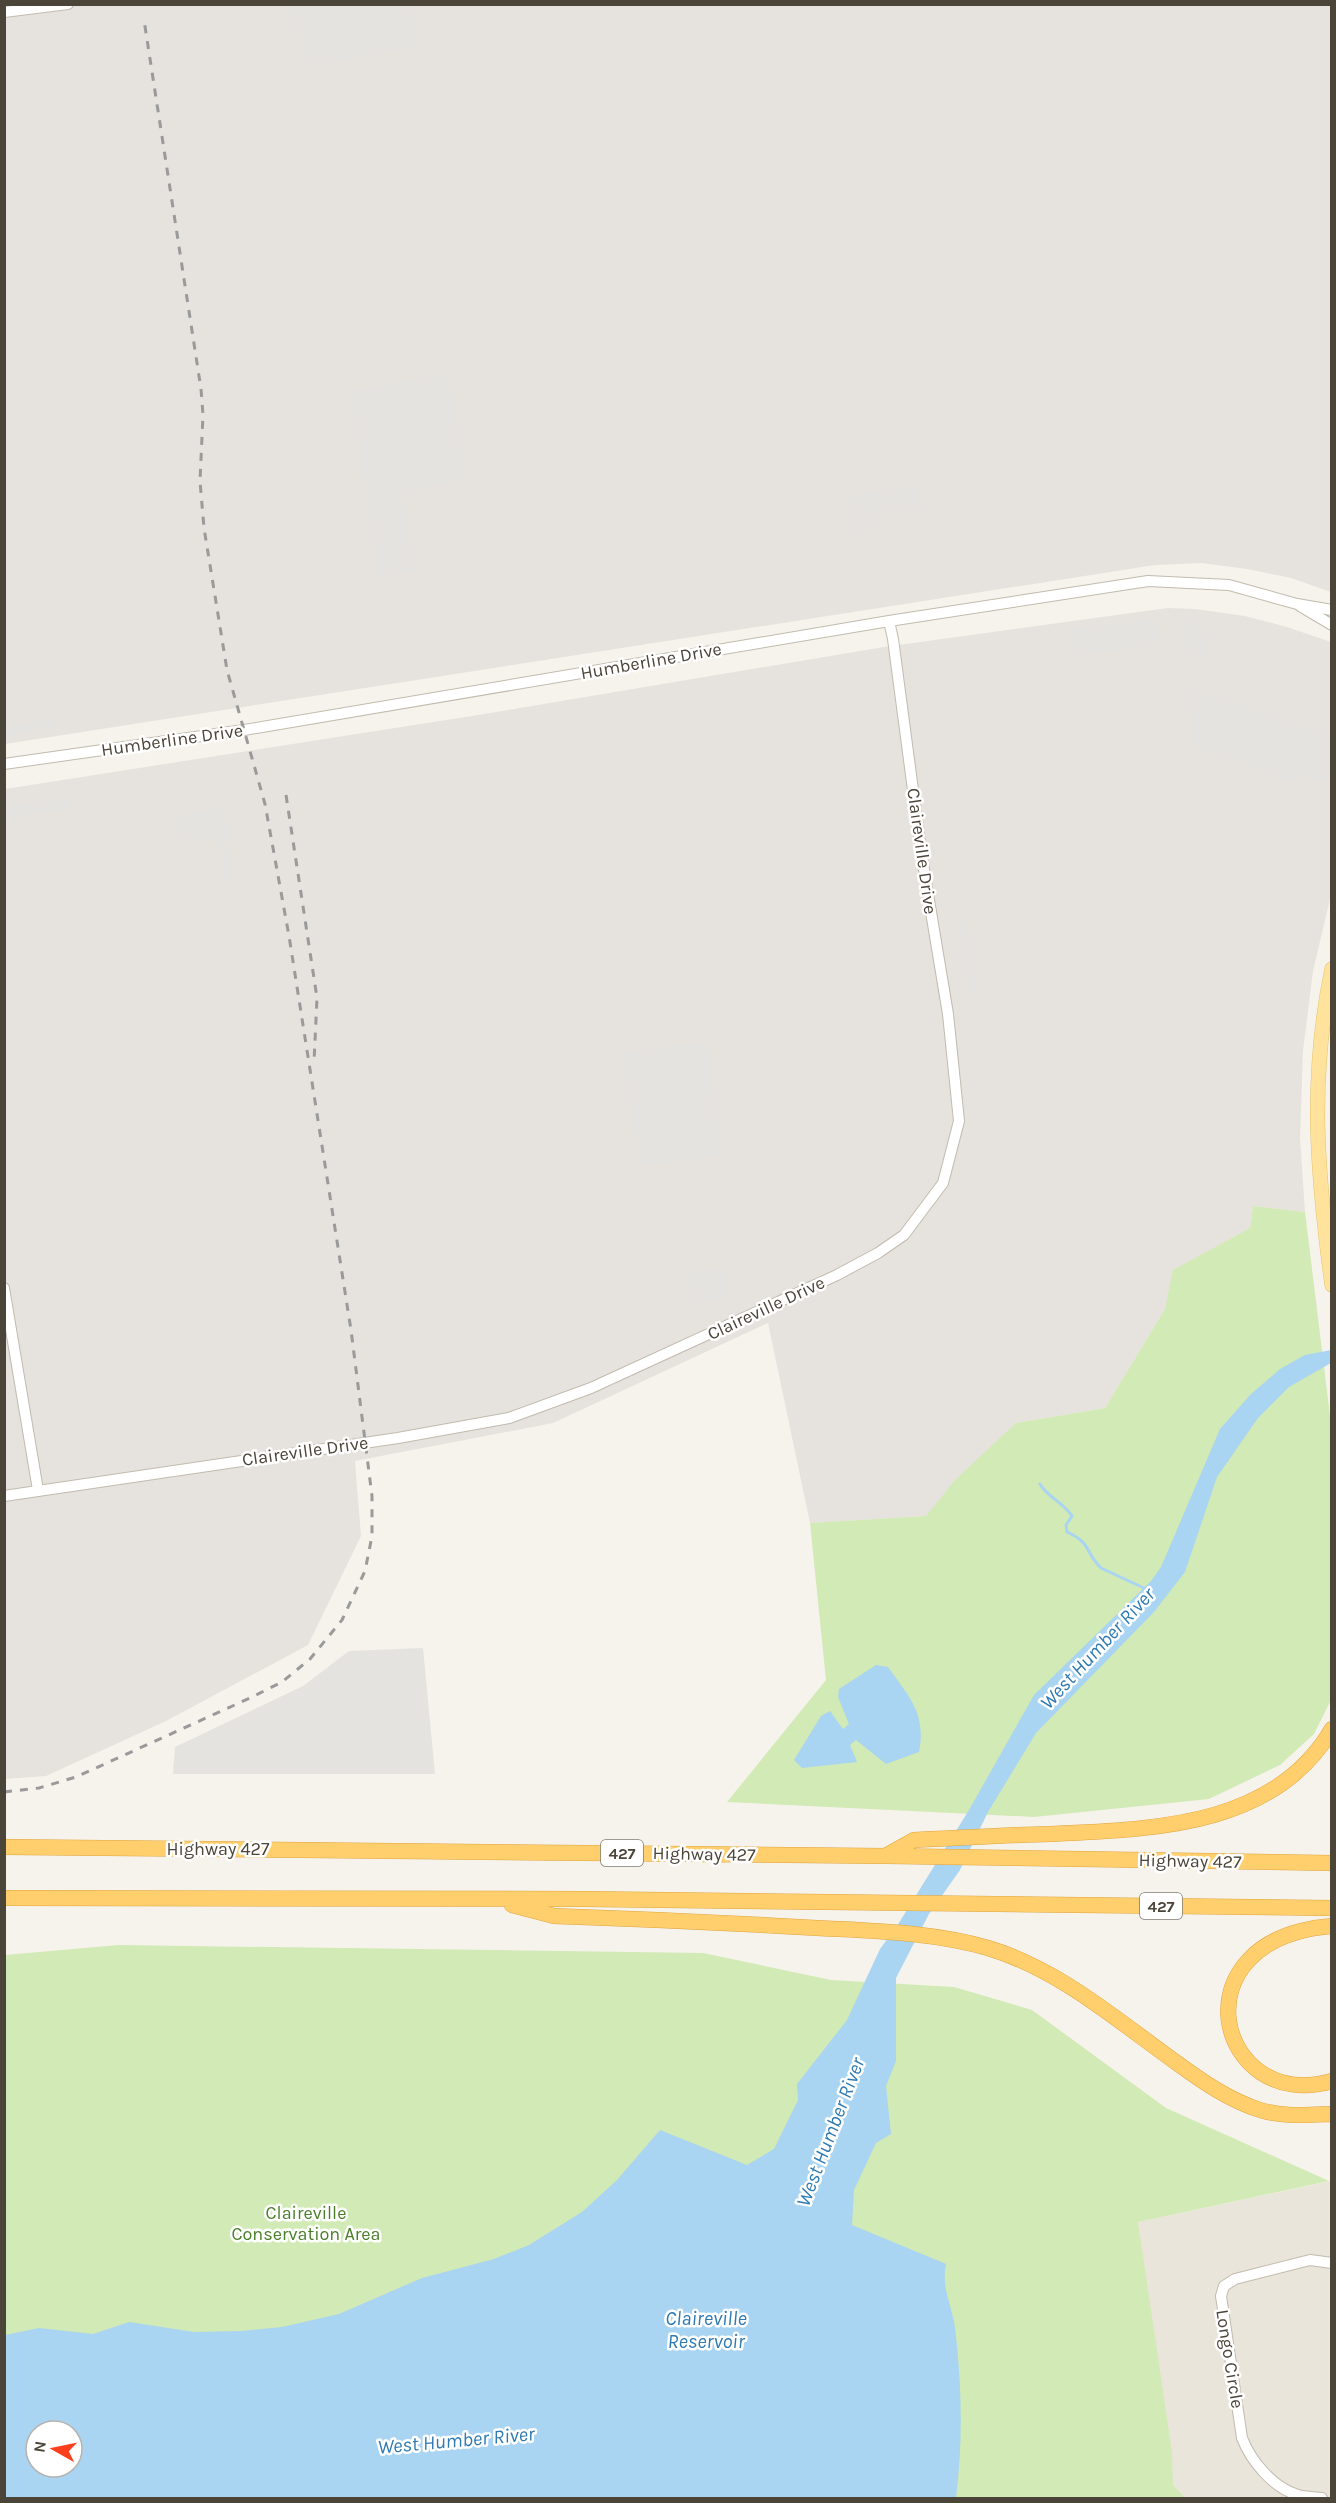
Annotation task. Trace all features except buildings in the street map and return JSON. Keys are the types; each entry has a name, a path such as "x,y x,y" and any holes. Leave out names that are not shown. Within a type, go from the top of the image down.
{"highway":[{"path":"885,1856 914,1840 1146,1827 1193,1821 1219,1814 1252,1802 1297,1773 1319,1750 1332,1729"},
{"name":"Highway 427","path":"4,1847 1332,1863"},
{"name":"427","path":"4,1898 870,1902 1332,1908"},
{"path":"492,1900 554,1916 855,1930 967,1943 989,1948 1071,1987 1215,2090 1276,2114 1295,2116 1332,2114"},
{"path":"1332,1926 1288,1935 1252,1954 1237,1973 1231,1987 1228,2020 1235,2042 1246,2059 1257,2070 1290,2084 1319,2084 1332,2081"}],"main road":[{"path":"1332,969 1319,1053 1316,1119 1318,1179 1332,1285"}],"street":[{"path":"4,12 68,4"},
{"name":"Humberline Drive","path":"4,764 244,730 889,621 1148,581 1229,585 1297,604 1332,610"},
{"name":"Humberline Drive","path":"1297,604 1319,619 1332,624"},
{"name":"Claireville Drive","path":"4,1496 398,1438 509,1418 591,1388 837,1275 878,1253 904,1235 943,1183 959,1121 948,1014 922,858 889,621"},
{"path":"4,1288 38,1490"},
{"name":"Longo Circle","path":"1322,2499 1296,2495 1277,2485 1248,2454 1242,2438 1221,2296 1224,2286 1235,2279 1310,2260 1332,2263"}],"shaded area":[{"path":"5,5 1331,5 1331,592 1291,578 1247,569 1201,563 1155,565 5,744"},
{"path":"287,5 412,5 420,46 306,66 302,31 291,33"},
{"path":"450,374 468,480 403,493 414,571 377,576 349,391"},
{"path":"919,484 923,510 904,513 903,507 875,512 878,530 853,534 847,495"},
{"path":"1168,608 1245,616 1331,642 1331,895 1313,971 1303,1051 1300,1138 1305,1212 1253,1206 1250,1228 1174,1270 1165,1309 1105,1408 1016,1423 926,1516 810,1523 768,1323 553,1423 355,1461 361,1536 308,1645 166,1721 46,1776 5,1779 5,789 472,716 884,647"},
{"path":"1187,617 1206,623 1203,634 1212,637 1204,662 1185,655 1186,647 1179,645"},
{"path":"1156,618 1160,645 1069,656 1066,635 1073,634 1073,629"},
{"path":"1184,685 1331,735 1331,769 1325,783 1299,775 1294,782 1194,747"},
{"path":"54,718 56,727 5,736 5,726"},
{"path":"73,796 75,808 5,819 5,807"},
{"path":"225,807 232,837 227,838 234,882 224,883 217,839 179,845 174,815"},
{"path":"957,916 965,921 977,994 968,988"},
{"path":"708,1041 723,1156 639,1166 620,1054"},
{"path":"725,1267 730,1297 692,1303 687,1273"},
{"path":"423,1648 435,1774 173,1774 175,1747 303,1686 349,1651"},
{"path":"1331,2181 1331,2498 1186,2498 1173,2485 1138,2222"}],"green space":[{"path":"1253,1206 1305,1212 1332,1432 1331,1700 1314,1734 1280,1765 1209,1799 1034,1817 727,1802 826,1680 810,1523 926,1516 956,1479 1016,1423 1105,1408 1165,1309 1173,1270 1250,1228"},
{"name":"Claireville Conservation Area","path":"119,1945 703,1953 831,1980 954,1987 1032,2010 1166,2108 1329,2181 1138,2222 1172,2452 1173,2485 1186,2498 5,2498 5,1955"}],"water":[{"name":"Claireville Reservoir","path":"1331,1350 1331,1363 1289,1387 1258,1418 1217,1477 1185,1572 1154,1612 1036,1733 988,1812 960,1870 929,1914 896,1978 896,2061 886,2086 891,2134 876,2143 854,2190 852,2225 946,2264 945,2281 954,2319 960,2392 961,2434 956,2498 5,2498 5,2335 39,2328 93,2334 129,2322 194,2332 242,2331 282,2327 339,2314 422,2278 494,2259 529,2245 582,2212 617,2180 660,2130 747,2165 774,2149 798,2100 797,2084 847,2020 880,1949 897,1926 969,1810 1034,1695 1151,1581 1161,1567 1220,1429 1250,1395 1280,1369 1305,1355"},
{"path":"876,1665 888,1667 914,1706 920,1727 919,1752 886,1764 856,1740 850,1745 857,1762 802,1768 794,1760 821,1716 830,1711 843,1729 849,1724 838,1697 839,1689"}],"waterway":[{"name":"West Humber River","path":"1040,1484 1072,1516 1066,1525 1067,1532 1085,1544 1092,1558 1101,1568 1146,1589"}],"railway":[{"path":"4,1792 39,1788 76,1777 282,1682 310,1659 342,1620 365,1571 372,1536 372,1496 351,1330 289,936 265,804 227,670 204,528 200,481 203,415 201,389 144,20"},
{"path":"286,795 317,998 314,1062"}]}
